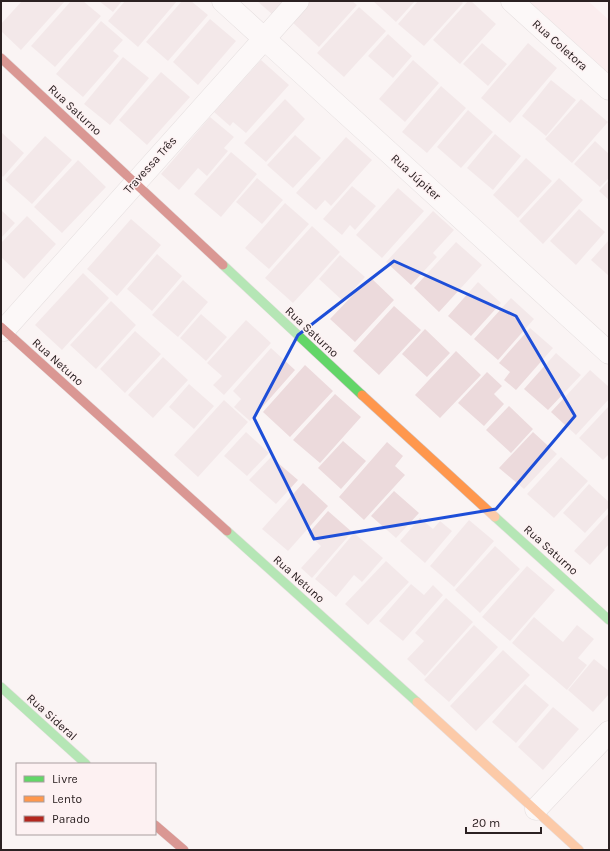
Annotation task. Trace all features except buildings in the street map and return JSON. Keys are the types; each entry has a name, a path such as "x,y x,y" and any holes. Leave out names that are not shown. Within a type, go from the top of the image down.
{"street":[{"name":"Rua Júpiter","path":"223,1 609,353"},
{"name":"Travessa Três","path":"3,329 298,1"},
{"name":"Rua Coletora","path":"512,1 609,89"},
{"name":"Rua Saturno","path":"1,58 135,181 338,373 609,620"},
{"name":"Rua Netuno","path":"3,329 536,809 579,850"},
{"name":"Rua Sideral","path":"1,687 85,763"},
{"path":"536,809 609,732"},
{"path":"156,826 176,848"}],"highlighted area":[{"path":"394,261 516,316 575,416 496,509 314,539 254,418 298,335"}],"shaded area":[{"path":"524,1 588,1 609,20 609,80"}],"traffic: fast":[{"path":"223,265 362,395"},
{"path":"495,517 609,620"},
{"path":"227,531 417,702"},
{"path":"1,687 85,763"}],"traffic: slow":[{"path":"362,395 495,517"},
{"path":"417,702 579,850"}],"traffic: jam":[{"path":"1,58 223,265"},
{"path":"1,327 227,531"},
{"path":"156,826 184,850"}]}
